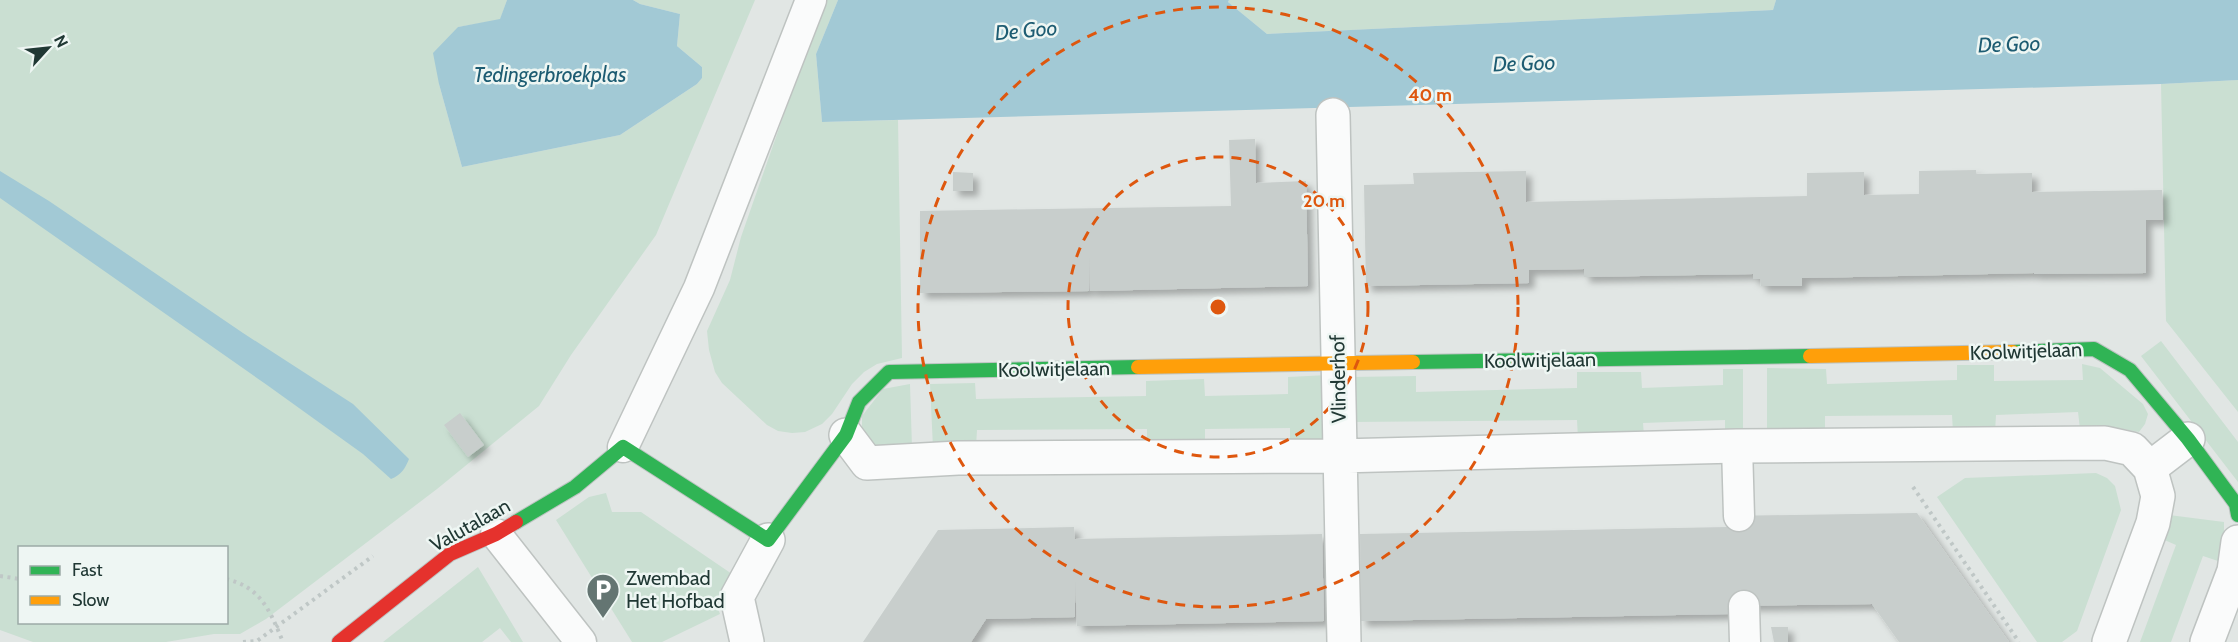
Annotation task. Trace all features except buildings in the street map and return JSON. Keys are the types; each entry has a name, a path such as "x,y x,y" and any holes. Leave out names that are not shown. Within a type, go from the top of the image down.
{"street":[{"name":"Vlinderhof","path":"1333,115 1344,642"},
{"name":"Koolwitjelaan","path":"768,540 846,435 859,402 889,372 1912,355 2094,349 2130,370 2188,440 2236,504 2238,515"},
{"path":"846,435 867,463 958,458 1340,456 1737,446 2105,443 2132,449 2150,468 2158,496 2153,523 2109,642"},
{"path":"2150,468 2188,440"},
{"name":"Valutalaan","path":"339,642 450,554 496,534 575,487 623,447"},
{"path":"623,447 768,540 737,597 747,642"},
{"path":"2207,642 2234,571 2238,542"}],"lane":[{"path":"623,447 699,288 811,0"},
{"path":"1737,446 1739,516"},
{"path":"496,534 581,642"},
{"path":"1744,606 1745,642"}],"path":[{"path":"1884,444 2019,642"},
{"path":"0,576 18,579"},
{"path":"228,579 244,583 265,604 283,642"},
{"path":"243,642 256,641 276,627"}],"green space":[{"path":"0,0 507,0 500,20 458,27 439,84 462,167 620,135 697,84 702,78 702,67 677,46 680,14 640,4 633,0 755,0 656,235 571,355 539,406 437,489 266,619 240,634 214,634 166,642 33,642 0,630"},
{"path":"824,0 838,0 816,54 822,122 898,120 902,358 877,364 864,372 822,424 805,432 792,433 778,431 767,425 722,383 715,372 707,331 730,280 741,237"},
{"path":"1229,0 1776,0 1773,10 1267,34 1228,2"},
{"path":"2238,80 2238,412 2166,321 2161,84"},
{"path":"2161,341 2238,442 2238,482 2141,356"},
{"path":"2082,364 2100,368 2143,404 2148,414 2139,432 2118,428 2080,429 2078,412 1996,415 1995,432 1953,432 1952,415 1825,416 1825,433 1767,433 1767,368 1826,369 1827,384 1957,380 1957,365 1994,365 1994,381 2083,380"},
{"path":"1723,369 1743,369 1743,435 1725,435 1725,420 1643,423 1644,436 1578,439 1577,420 1352,422 1351,377 1416,376 1416,392 1577,388 1577,372 1641,372 1642,388 1723,385"},
{"path":"1328,375 1329,442 1290,444 1290,428 1205,429 1205,445 1147,446 1147,429 977,430 976,447 933,448 930,384 975,383 976,399 1146,396 1146,381 1204,379 1205,396 1288,394 1288,377"},
{"path":"910,384 912,448 878,449 862,437 862,416 883,389"},
{"path":"2096,473 2107,478 2115,486 2121,510 2077,631 2062,642 2037,642 1937,497 1965,478"},
{"path":"606,493 612,512 641,512 732,574 717,606 720,614 662,642 632,642 556,520 589,497"},
{"path":"2169,515 2224,522 2221,562 2203,556 2171,642 2140,642 2176,545 2160,538"},
{"path":"478,567 523,642 511,642 500,628 482,642 383,642"}],"water":[{"name":"Tedingerbroekplas","path":"507,0 633,0 640,4 680,14 677,46 702,67 702,78 697,84 620,135 462,167 439,84 433,53 458,27 500,19"},
{"name":"De Goo","path":"838,0 1229,0 1228,2 1267,34 1773,10 1776,0 2238,0 2238,80 822,122 816,54"},
{"path":"0,171 49,201 243,333 353,404 409,459 404,469 391,479 363,454 267,385 0,198"}],"traffic: fast":[{"path":"2013,352 2094,349 2130,370 2188,439 2236,504 2238,515"},
{"path":"1413,362 1810,356"},
{"path":"516,522 575,487 623,447 768,540 846,435 859,402 889,372 1138,367"}],"traffic: slow":[{"path":"1810,356 2013,352"},
{"path":"1138,367 1413,362"}],"traffic: jam":[{"path":"339,642 450,554 496,534 516,522"}],"place":[{"name":"Zwembad Het Hofbad","path":"603,619"}]}
